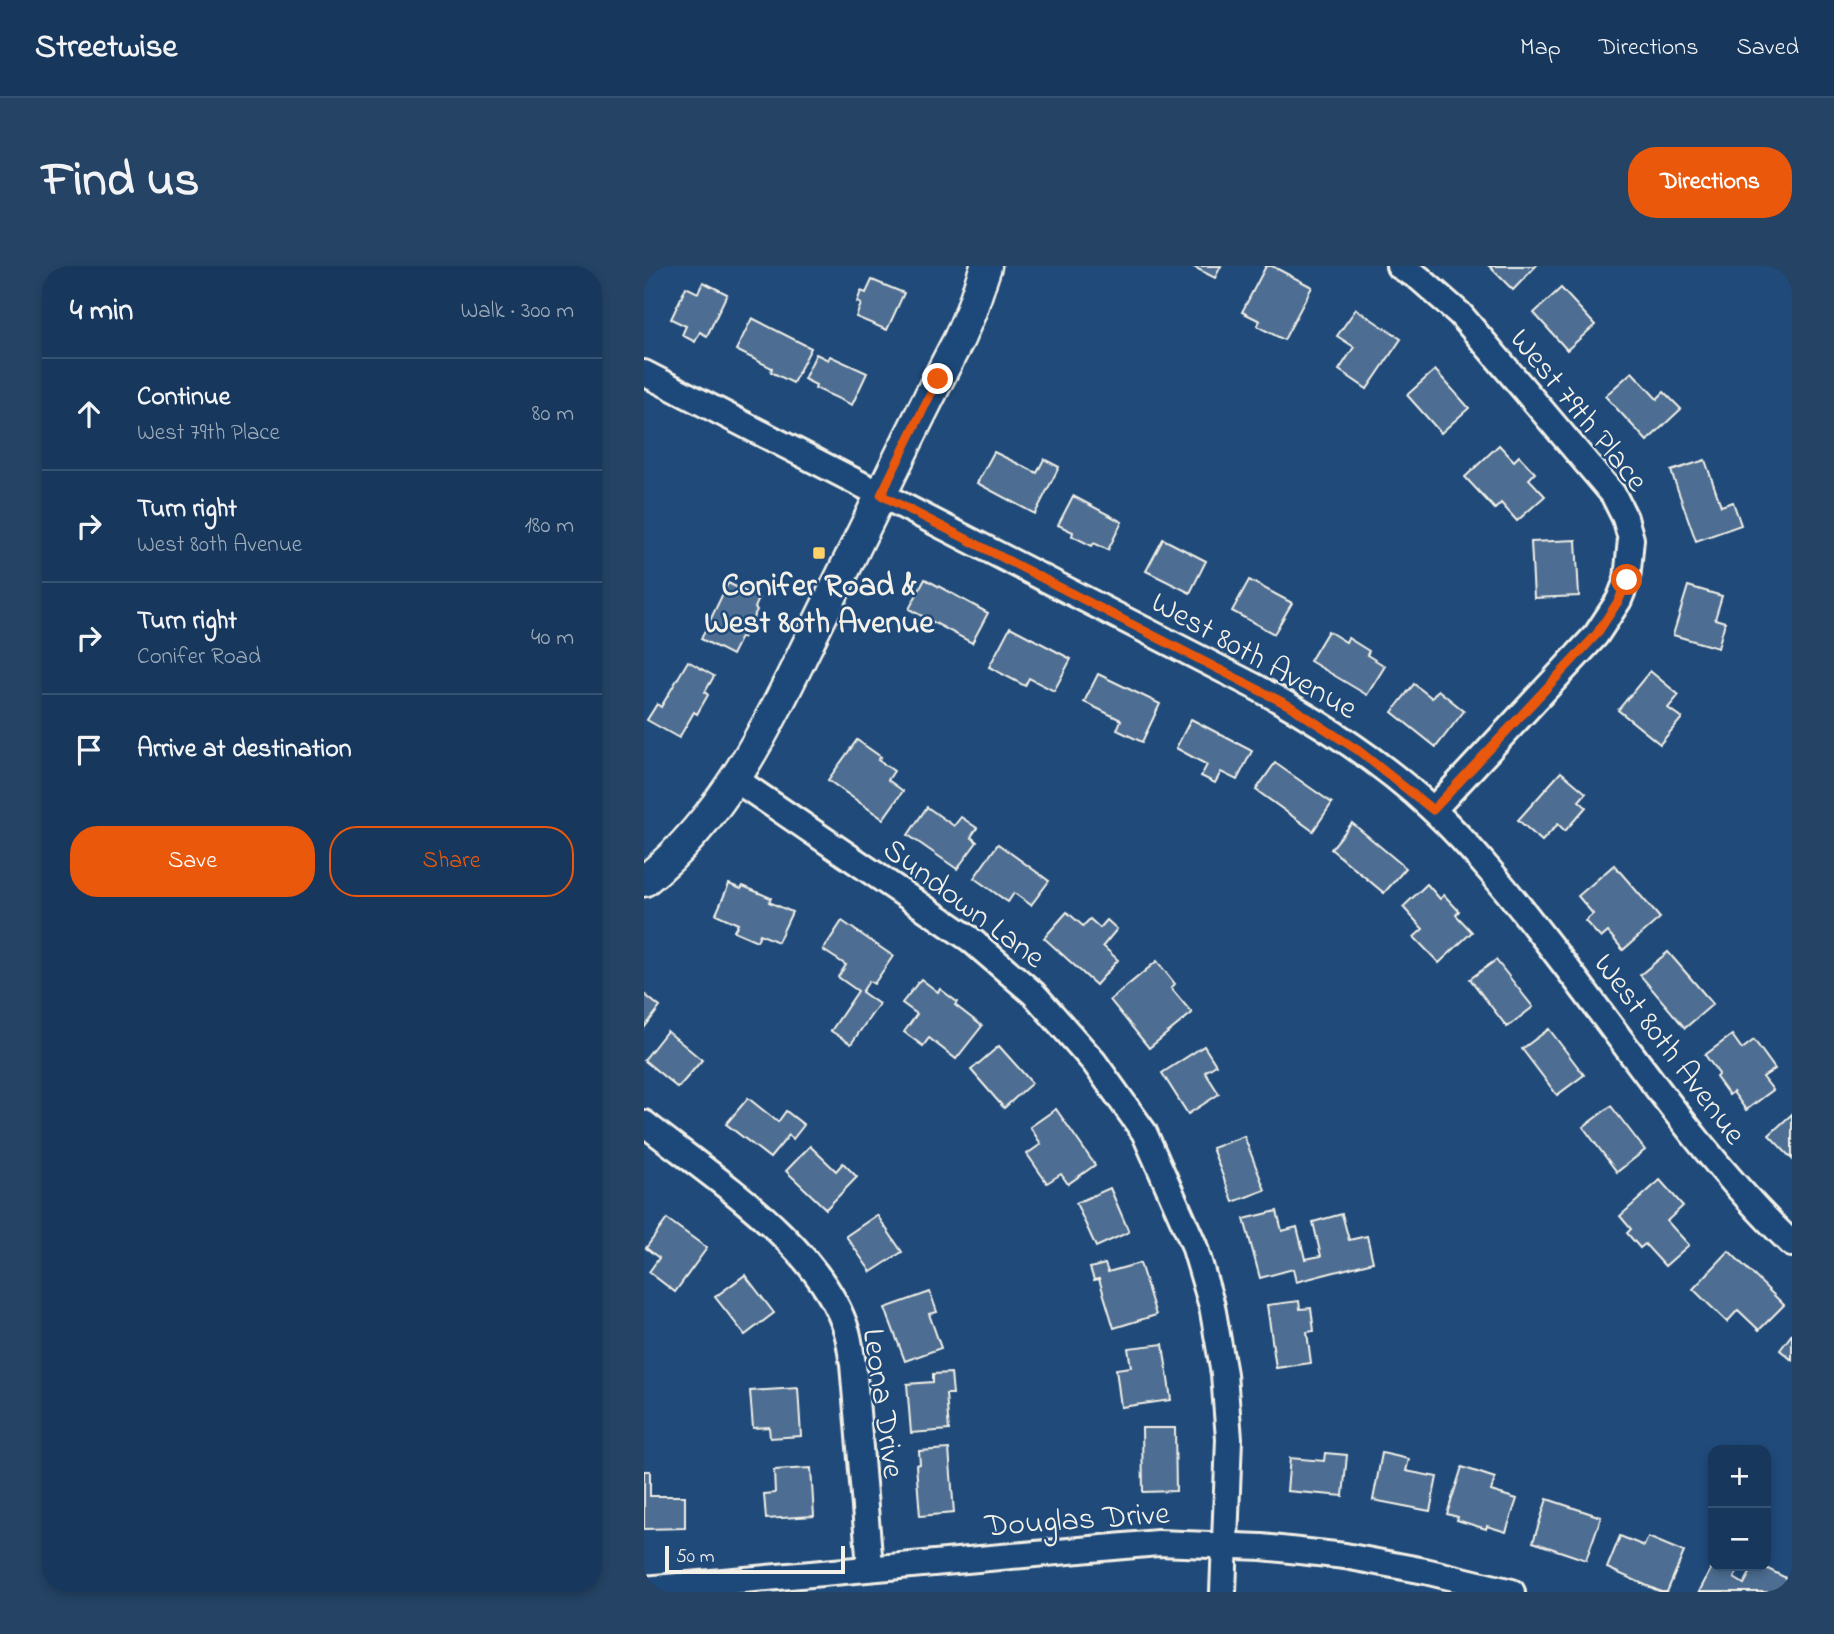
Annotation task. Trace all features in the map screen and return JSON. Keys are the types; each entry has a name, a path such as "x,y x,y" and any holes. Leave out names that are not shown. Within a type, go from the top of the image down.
{"street":[{"path":"644,881 700,826 757,744 959,339 986,266"},
{"name":"West 79th Place","path":"1399,266 1419,278 1460,314 1613,494 1625,518 1631,539 1627,580 1605,623 1433,810"},
{"name":"West 80th Avenue","path":"644,373 1290,706 1359,751 1433,810 1498,879 1729,1178 1792,1244"},
{"name":"Sundown Lane","path":"735,779 981,948 1034,994 1086,1052 1144,1132 1195,1245 1212,1306 1228,1404 1223,1592"},
{"name":"Leona Drive","path":"644,1123 764,1217 813,1269 832,1299 847,1332 853,1364 870,1567"},
{"name":"Douglas Drive","path":"644,1589 1158,1543 1225,1545 1345,1556 1425,1571 1512,1592"}],"building":[{"path":"1192,266 1221,266 1215,278"},
{"path":"1266,266 1272,266 1312,287 1284,340 1257,326 1260,321 1242,312"},
{"path":"1489,266 1536,266 1513,290"},
{"path":"872,280 904,293 887,330 856,317 861,304 857,302 861,291 866,293"},
{"path":"703,282 727,294 707,336 700,332 695,342 682,335 686,326 671,319 686,287 698,293"},
{"path":"1561,288 1595,325 1567,350 1534,313"},
{"path":"1356,309 1401,339 1367,389 1339,370 1354,347 1337,336"},
{"path":"752,318 811,348 793,383 771,372 772,368 736,350"},
{"path":"816,354 828,360 830,356 867,373 852,405 815,388 816,385 804,379"},
{"path":"1435,370 1469,408 1441,433 1407,395"},
{"path":"1632,372 1657,399 1664,392 1681,409 1647,441 1605,396"},
{"path":"1499,445 1514,461 1519,456 1535,473 1529,479 1545,496 1517,521 1501,503 1495,509 1465,477"},
{"path":"994,452 1037,473 1044,459 1059,467 1035,514 977,483"},
{"path":"1705,460 1721,506 1733,502 1741,525 1696,541 1671,471"},
{"path":"1073,496 1122,522 1108,550 1072,536 1073,532 1058,525"},
{"path":"1163,539 1206,561 1190,593 1146,571"},
{"path":"1576,540 1579,596 1534,598 1531,542"},
{"path":"925,579 988,613 972,643 909,609"},
{"path":"1249,580 1292,603 1274,634 1232,611"},
{"path":"728,583 759,598 755,608 757,610 732,655 701,639"},
{"path":"1688,586 1722,596 1715,619 1725,622 1718,648 1673,635"},
{"path":"1010,627 1071,659 1054,691 1029,678 1025,686 989,667"},
{"path":"1328,631 1346,642 1348,638 1369,651 1367,655 1385,666 1367,695 1310,661"},
{"path":"688,661 714,676 705,692 708,695 697,714 694,712 679,738 647,720 657,704 661,707"},
{"path":"1650,671 1679,695 1668,708 1682,718 1660,744 1618,710"},
{"path":"1098,674 1160,704 1142,742 1117,730 1121,720 1084,702"},
{"path":"1414,684 1432,698 1438,690 1464,711 1436,747 1392,712"},
{"path":"1191,719 1252,751 1237,780 1221,772 1215,783 1201,776 1207,765 1176,748"},
{"path":"857,740 881,757 878,760 894,771 888,780 903,791 883,819 828,780"},
{"path":"1275,763 1332,803 1313,831 1256,790"},
{"path":"1561,772 1586,793 1579,801 1586,807 1565,831 1558,824 1542,841 1518,820"},
{"path":"927,807 954,826 961,817 977,828 971,837 977,842 957,869 908,835"},
{"path":"1352,823 1406,868 1384,893 1331,849"},
{"path":"998,844 1049,881 1031,905 1014,893 1008,902 974,878"},
{"path":"1614,865 1660,918 1623,950 1608,932 1601,938 1585,921 1593,914 1578,896"},
{"path":"729,884 741,889 743,886 771,898 769,902 792,912 778,942 760,934 757,941 734,931 738,924 716,914"},
{"path":"1427,884 1440,899 1444,895 1459,911 1456,915 1472,932 1439,963 1414,937 1423,929 1403,907"},
{"path":"1067,912 1083,926 1090,919 1100,928 1107,920 1117,929 1103,946 1118,960 1096,985 1044,938"},
{"path":"842,921 893,956 874,984 869,981 862,992 879,1004 851,1044 831,1031 858,991 838,977 846,965 823,950"},
{"path":"1668,952 1713,1004 1685,1028 1640,975"},
{"path":"1496,960 1533,1007 1507,1027 1470,979"},
{"path":"1157,961 1175,984 1171,988 1192,1013 1149,1048 1110,1000"},
{"path":"921,979 957,1002 955,1005 982,1026 956,1059 929,1038 923,1046 904,1032 917,1014 902,1003"},
{"path":"644,994 660,1007 644,1028"},
{"path":"1549,1029 1584,1075 1557,1095 1522,1049"},
{"path":"667,1031 702,1060 678,1088 644,1060"},
{"path":"1732,1035 1742,1049 1754,1040 1775,1069 1763,1077 1773,1090 1746,1110 1733,1092 1729,1095 1716,1077 1719,1074 1705,1055"},
{"path":"999,1046 1032,1083 1004,1108 971,1070"},
{"path":"1204,1046 1216,1065 1205,1072 1219,1094 1188,1114 1162,1073"},
{"path":"748,1098 778,1122 786,1111 804,1125 793,1139 789,1135 770,1158 726,1124"},
{"path":"1611,1106 1645,1150 1617,1172 1583,1127"},
{"path":"1056,1109 1095,1165 1068,1184 1061,1174 1047,1183 1027,1154 1041,1144 1030,1127"},
{"path":"1792,1114 1792,1159 1769,1135"},
{"path":"1244,1136 1265,1190 1233,1202 1212,1148"},
{"path":"810,1146 836,1171 843,1163 857,1177 826,1209 786,1171"},
{"path":"1660,1180 1683,1206 1667,1221 1689,1245 1665,1266 1645,1244 1640,1248 1627,1233 1631,1229 1620,1216"},
{"path":"1110,1188 1129,1232 1096,1247 1076,1203"},
{"path":"1277,1211 1282,1231 1297,1227 1305,1259 1321,1256 1313,1222 1342,1214 1349,1240 1367,1236 1373,1262 1296,1282 1293,1269 1260,1278 1244,1219"},
{"path":"877,1215 902,1252 871,1272 846,1236"},
{"path":"667,1219 707,1248 675,1292 649,1272 659,1258 646,1248"},
{"path":"1729,1251 1784,1305 1759,1330 1738,1310 1727,1322 1693,1289"},
{"path":"1140,1263 1156,1315 1114,1328 1099,1279 1094,1280 1090,1268 1105,1264 1108,1272"},
{"path":"745,1275 774,1313 745,1335 715,1297"},
{"path":"930,1292 937,1312 929,1314 941,1348 905,1361 885,1308"},
{"path":"1299,1301 1300,1309 1311,1308 1314,1331 1307,1332 1311,1363 1276,1368 1267,1305"},
{"path":"1792,1334 1792,1360 1780,1350"},
{"path":"1163,1344 1171,1400 1121,1407 1116,1369 1131,1367 1128,1348"},
{"path":"951,1373 953,1394 946,1394 949,1430 911,1433 907,1384 933,1382 933,1374"},
{"path":"798,1388 801,1436 770,1438 769,1427 753,1428 750,1391"},
{"path":"1142,1428 1175,1428 1176,1491 1143,1492"},
{"path":"949,1449 954,1513 920,1516 916,1465 920,1464 919,1451"},
{"path":"1325,1453 1347,1455 1343,1496 1287,1491 1290,1458 1324,1461"},
{"path":"1382,1453 1409,1459 1406,1471 1437,1477 1430,1511 1373,1500"},
{"path":"1462,1467 1495,1478 1491,1491 1517,1499 1506,1532 1487,1526 1486,1529 1447,1514"},
{"path":"811,1468 814,1516 766,1519 764,1494 775,1493 774,1470"},
{"path":"644,1471 650,1471 650,1496 685,1496 685,1528 644,1529"},
{"path":"1547,1499 1601,1517 1586,1560 1533,1542"},
{"path":"1620,1536 1644,1546 1648,1537 1684,1552 1667,1592 1661,1592 1607,1568"},
{"path":"1771,1570 1788,1579 1781,1592 1699,1592 1710,1571 1738,1571 1734,1578 1744,1584 1751,1571"}],"place":[{"name":"Conifer Road & West 80th Avenue","path":"819,553"}],"route":[{"path":"938,379 881,495 1290,706 1359,751 1433,810 1596,635 1619,600 1627,580"}]}
